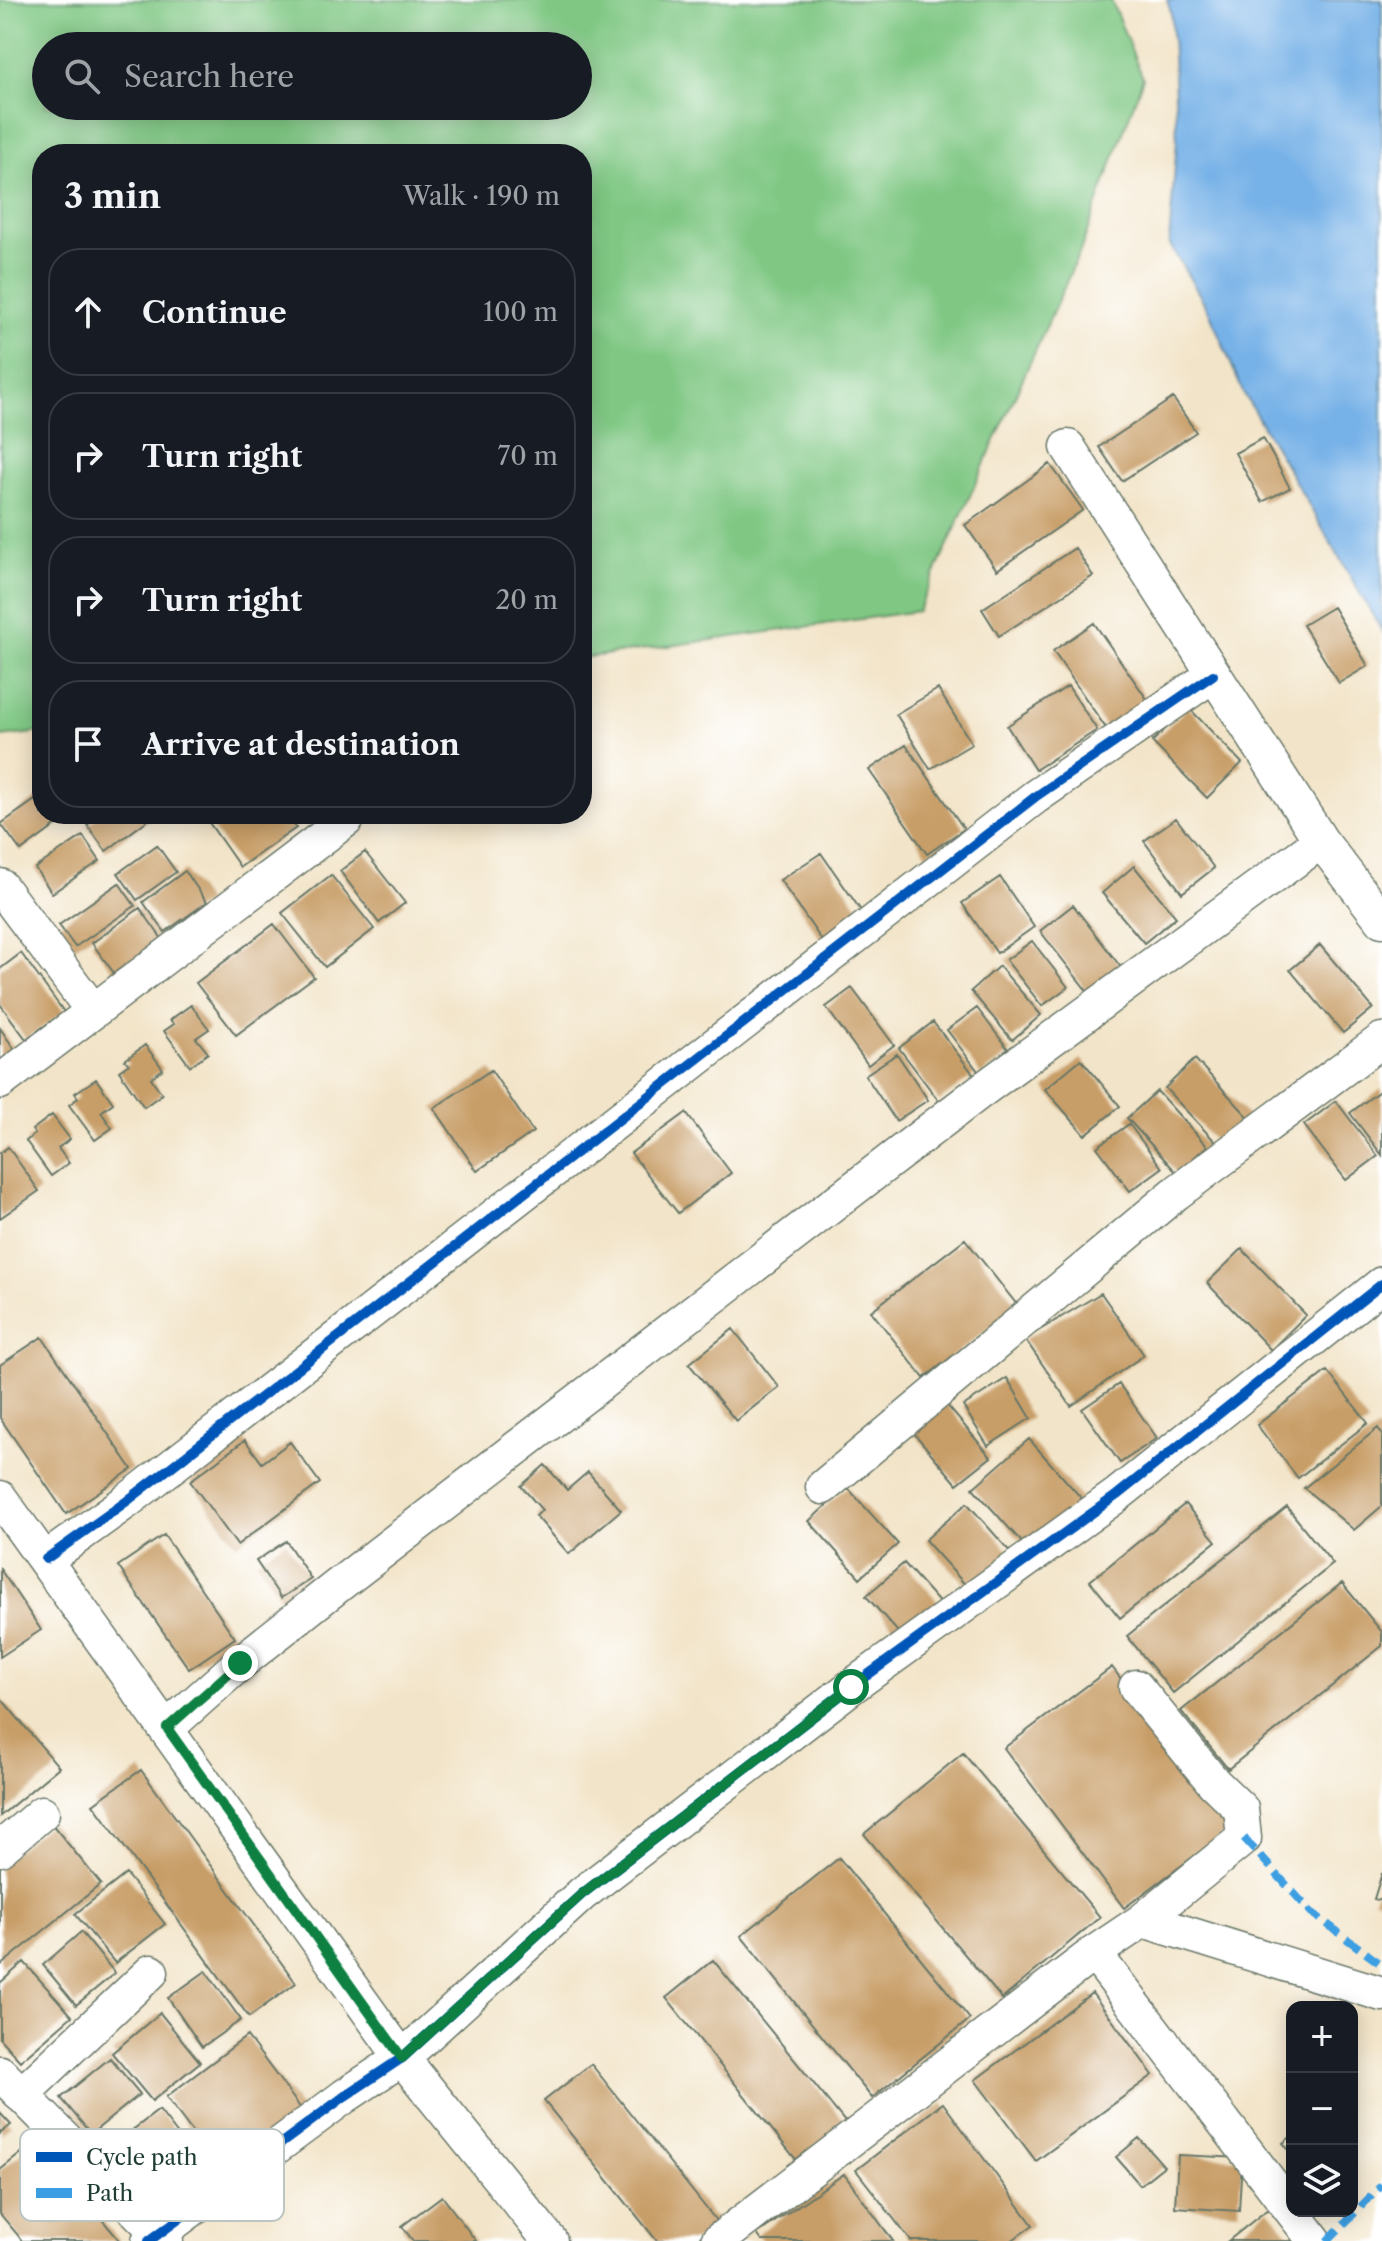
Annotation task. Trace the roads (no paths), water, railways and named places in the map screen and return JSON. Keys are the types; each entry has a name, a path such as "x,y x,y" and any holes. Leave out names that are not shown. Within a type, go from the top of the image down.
{"street":[{"path":"1068,447 1321,841 1382,920"},
{"path":"46,1559 152,1482 1035,797 1213,675"},
{"path":"0,1082 340,824"},
{"path":"167,1728 240,1663 336,1587 965,1103 1321,841"},
{"path":"0,886 93,1011"},
{"path":"823,1487 1176,1193 1382,1040"},
{"path":"284,2145 402,2058 582,1894 851,1687 1117,1495 1382,1284"},
{"path":"0,1498 402,2058 550,2241"},
{"path":"718,2241 1094,1953 1143,1920 1244,1838 1241,1809 1214,1783 1136,1687"},
{"path":"0,1849 42,1813"},
{"path":"1143,1920 1382,1994"},
{"path":"1094,1953 1315,2241"},
{"path":"54,2129 11,2084 151,1972"},
{"path":"142,2221 158,2238 181,2221"}],"water":[{"path":"1167,0 1382,0 1382,631 1243,392 1209,311 1169,243 1177,140 1171,13"}]}
